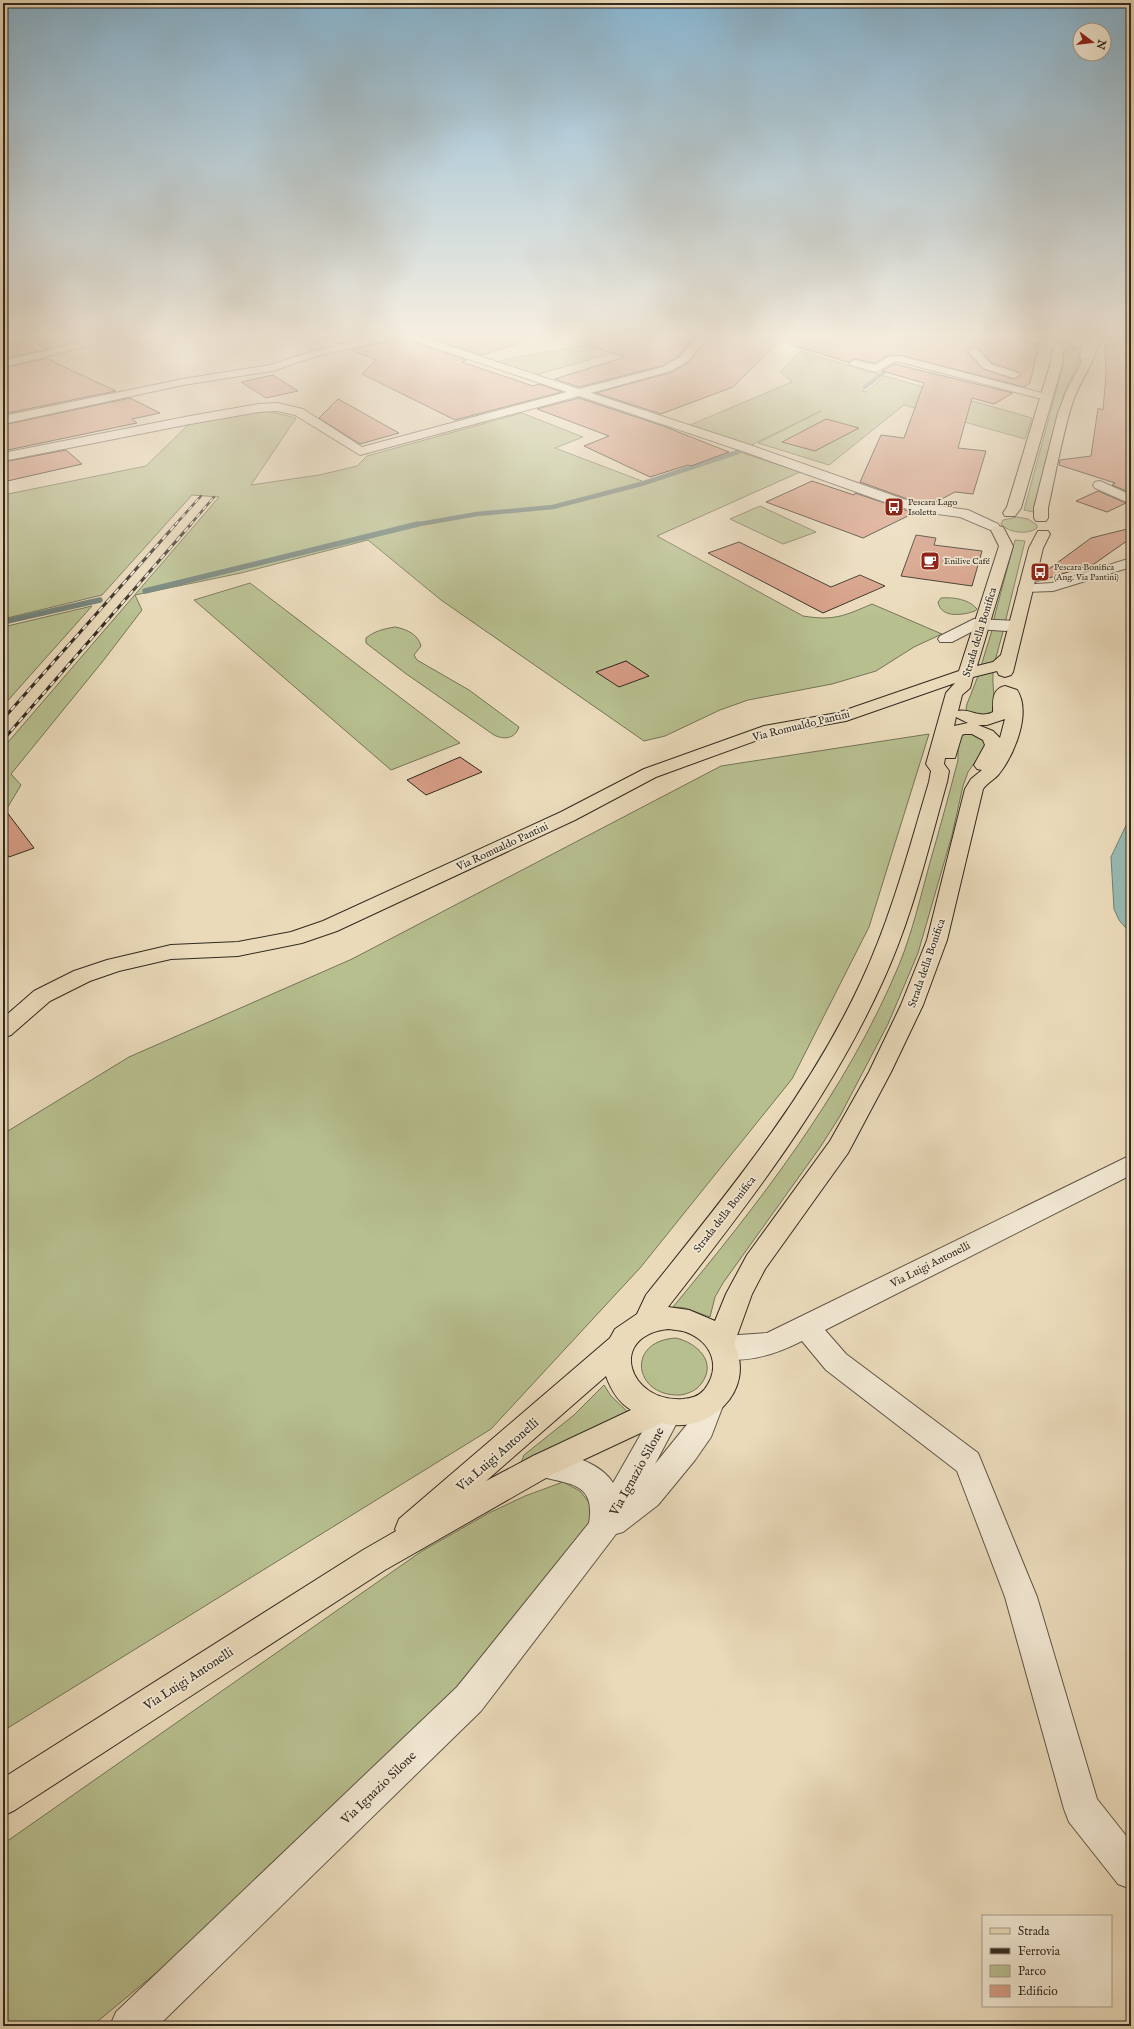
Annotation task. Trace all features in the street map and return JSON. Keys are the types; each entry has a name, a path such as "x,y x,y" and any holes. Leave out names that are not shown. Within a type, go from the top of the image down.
{"main road":[{"path":"1013,519 1049,527 1046,532 1042,534 1020,536 1013,519 1014,508 1036,432"},
{"name":"Strada della Bonifica","path":"648,1321 655,1303 732,1206 812,1093 857,1014 888,946 917,854 940,771 935,764 954,693 964,681 983,623 1013,519 1041,508 1060,432"},
{"path":"964,681 960,712 969,718 980,720 993,719 1001,714 1002,694 1005,691 1004,677 1006,658 1036,548 1042,534"},
{"name":"Via Romualdo Pantini","path":"3,1030 42,996 82,976 114,965 171,952 238,949 309,934 337,923 568,816 650,773 770,730 840,717 964,681 999,665 1006,658"},
{"name":"Strada della Bonifica","path":"722,1346 738,1294 756,1262 839,1147 860,1110 904,1022 936,940 974,789 979,779 990,772 1004,754 1007,745 1015,708 1011,694 1005,691"},
{"path":"940,771 947,765 954,732 963,728 971,729 983,732 991,737 994,745 979,770 979,779"},
{"path":"668,1318 689,1320 707,1329 722,1346 728,1363 728,1378 721,1391 710,1403 697,1410 683,1413 663,1412 642,1404 628,1393 620,1378 616,1363 619,1347 628,1334 648,1321 668,1318"},
{"name":"Via Luigi Antonelli","path":"374,1560 619,1347"},
{"name":"Via Luigi Antonelli","path":"3,1798 374,1560 543,1465 663,1412"}],"street":[{"path":"3,457 131,432"},
{"path":"330,432 360,451 434,432"},
{"path":"697,432 914,507 1013,519"},
{"path":"1100,485 1131,500"},
{"path":"1025,588 1059,586 1131,562"},
{"path":"946,639 974,624 983,623 1006,626 1015,624"},
{"name":"Via Luigi Antonelli","path":"722,1346 760,1346 774,1342 971,1243 1088,1187 1131,1164"},
{"path":"806,1327 836,1362 968,1462 1021,1597 1082,1809 1131,1871"},
{"name":"Via Ignazio Silone","path":"603,1529 647,1495 685,1451 701,1428 710,1403"},
{"name":"Via Ignazio Silone","path":"130,2026 469,1699 603,1529 663,1412"},
{"path":"543,1465 580,1472 595,1482 602,1494 606,1506 603,1529"}],"green space":[{"path":"181,432 287,432 251,485 319,475 357,466 367,456 455,432 569,432 583,437 555,448 647,483 737,451 800,472 657,536 803,616 831,618 854,612 872,604 942,634 914,647 876,671 832,684 748,700 720,710 665,736 644,741 441,600 368,540 241,573 135,595 142,610 103,661 11,774 21,785 3,815 3,748 219,497 192,495 102,595 3,619 3,495 146,466","holes":["626,661 649,676 597,672"]},
{"path":"710,432 778,432 751,445"},
{"path":"780,432 871,432 829,465 758,443"},
{"path":"999,432 1027,432 1025,439"},
{"path":"1045,432 1053,432 1034,512 1024,510"},
{"path":"760,506 816,532 783,544 730,519"},
{"path":"1017,517 1028,519 1037,525 1037,528 1029,532 1018,532 1008,529 1001,524 1003,520"},
{"path":"1015,540 1025,541 1005,623 993,622"},
{"path":"250,583 460,743 391,770 194,600"},
{"path":"941,598 960,599 970,603 977,609 965,614 948,613 940,607 938,602"},
{"path":"92,606 3,706 3,627"},
{"path":"395,627 407,631 417,638 421,646 414,655 417,660 469,690 519,727 515,734 505,738 494,735 405,673 366,643 366,638 373,634"},
{"path":"993,627 1004,628 995,661 981,666"},
{"path":"993,672 995,711 985,715 969,713 966,709 967,704 978,676"},
{"path":"970,732 985,739 985,748 968,772 963,786 952,835 918,953 888,1024 840,1116 821,1146 723,1283 715,1297 710,1317 685,1308 673,1307 738,1227 799,1144 854,1057 878,1012 904,953 912,928 958,760 958,743 960,734"},
{"path":"929,734 869,927 792,1079 640,1268 491,1429 3,1731 3,1134 129,1057 352,959 721,766"},
{"path":"676,1338 691,1344 698,1349 706,1361 707,1368 706,1376 697,1388 686,1394 680,1395 665,1393 653,1387 645,1379 642,1368 643,1358 649,1348 660,1341"},
{"path":"604,1385 611,1396 630,1414 521,1463 524,1455 574,1415"},
{"path":"563,1482 580,1491 596,1511 593,1535 476,1678 249,1896 92,2026 3,2026 3,1844 422,1551 489,1513 525,1496"}],"water":[{"path":"1131,815 1131,934 1119,920 1114,909 1111,857"}],"building":[{"path":"3,432 95,432 3,451"},
{"path":"341,432 397,432 399,433 360,444"},
{"path":"597,432 677,432 729,452 691,466 688,465 650,477 584,446 609,436"},
{"path":"802,432 852,432 815,451 782,442"},
{"path":"906,432 963,432 958,448 986,451 973,494 955,492 932,504 916,502 860,482 881,435 904,438"},
{"path":"1095,432 1131,432 1131,493 1112,485 1115,483 1059,465 1060,460 1091,456"},
{"path":"66,450 82,464 3,482 3,462"},
{"path":"812,481 854,495 855,493 914,513 863,538 766,502"},
{"path":"1098,491 1126,503 1107,512 1076,501"},
{"path":"1131,528 1131,538 1094,564 1036,582 1038,577 1091,538"},
{"path":"916,535 936,538 934,545 982,551 972,586 901,576"},
{"path":"739,542 831,587 860,575 885,586 823,613 708,553"},
{"path":"626,661 649,676 619,687 596,672"},
{"path":"460,757 482,772 426,795 407,780"},
{"path":"3,807 34,848 9,857 3,848"}],"waterway":[{"path":"414,525 477,514 553,507 641,484 738,452"},
{"path":"145,591 418,524"},
{"path":"3,622 100,600"}],"railway":[{"path":"175,525 201,496"},
{"path":"190,525 214,497"},
{"path":"3,719 176,524"},
{"path":"3,740 191,524"}],"place":[{"name":"Pescara Lago Isoletta","path":"894,507"},
{"name":"Enilive Café","path":"930,561"},
{"name":"Pescara Bonifica (Ang. Via Pantini)","path":"1040,572"}]}
